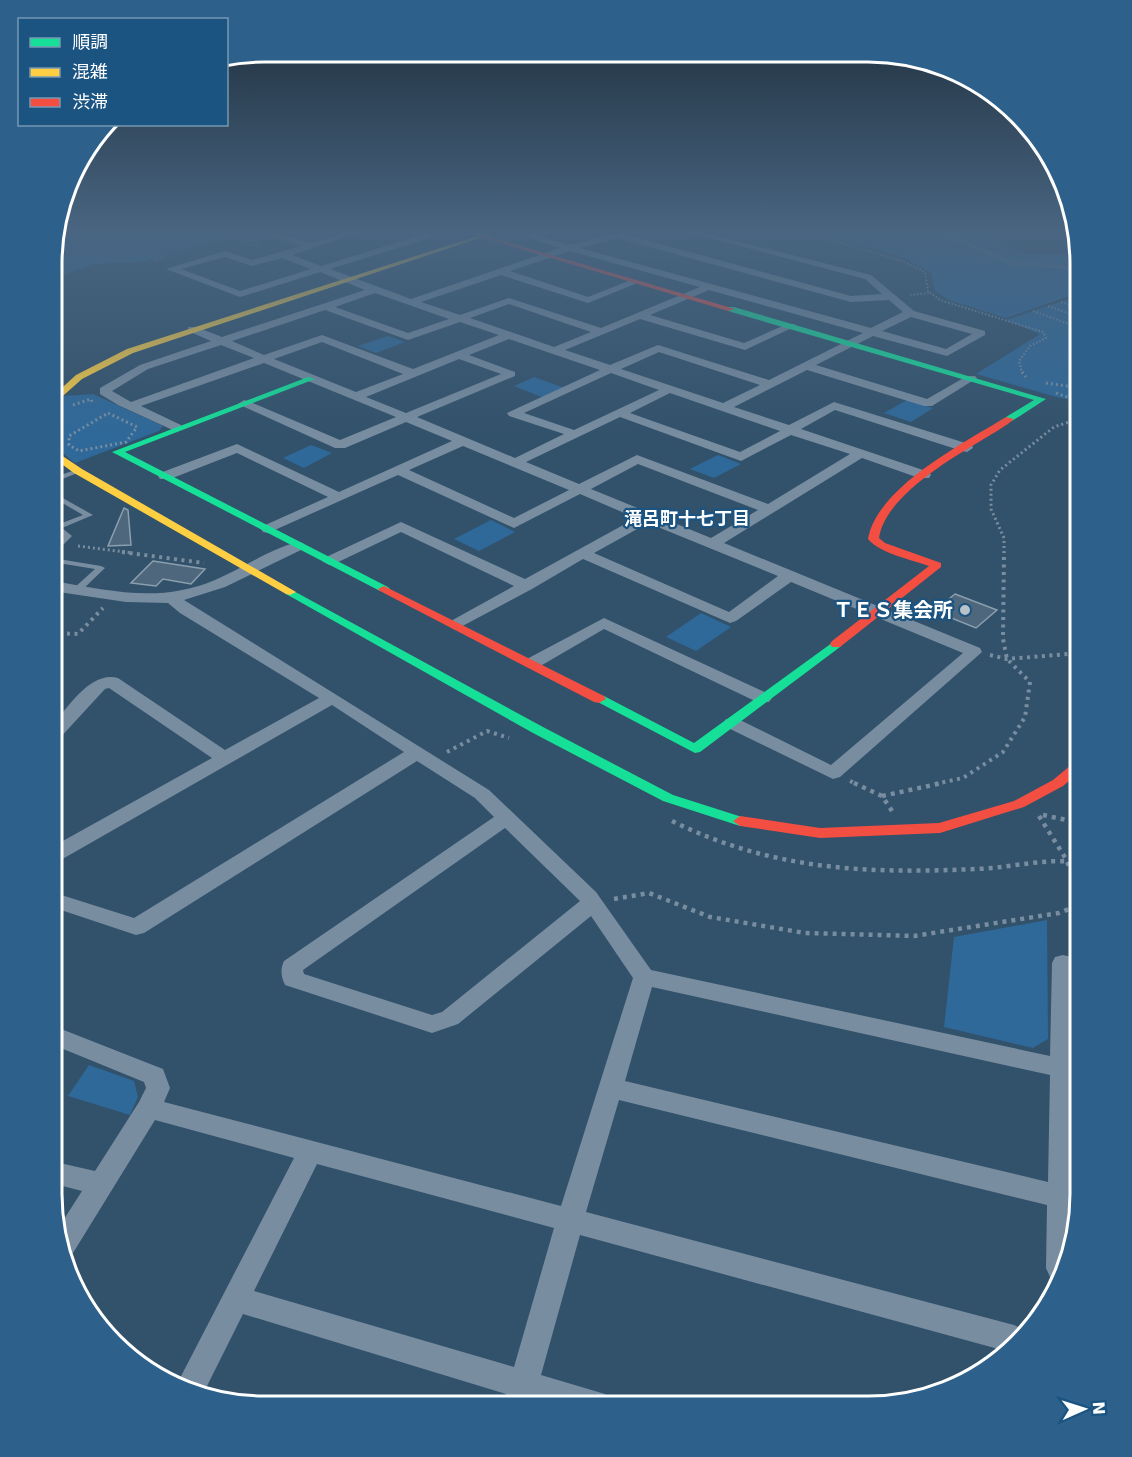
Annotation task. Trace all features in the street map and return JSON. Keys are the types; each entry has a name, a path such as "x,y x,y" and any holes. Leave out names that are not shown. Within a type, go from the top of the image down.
{"street":[{"path":"62,390 71,381 93,368 130,351 283,300"},
{"path":"177,428 104,391 144,367 343,300"},
{"path":"406,300 924,475"},
{"path":"412,302 418,300"},
{"path":"556,350 677,300"},
{"path":"311,379 117,452 695,749 937,566 881,545 873,539 872,532 880,516 892,501 924,475 1041,399 700,300"},
{"path":"750,300 947,353 981,333 910,313 892,300"},
{"path":"323,306 408,337 509,301 600,331"},
{"path":"725,407 910,313"},
{"path":"641,315 745,347 791,326"},
{"path":"192,329 974,652 833,772 732,723"},
{"path":"355,397 509,335"},
{"path":"131,406 322,338 412,373"},
{"path":"575,434 513,413 658,348 769,384"},
{"path":"244,404 340,445 511,375 459,355"},
{"path":"807,366 928,404 971,378"},
{"path":"516,462 668,390"},
{"path":"620,413 741,457 834,406 967,448"},
{"path":"268,529 463,441"},
{"path":"165,476 237,448 339,497"},
{"path":"714,543 860,454"},
{"path":"398,470 514,524 637,459 769,509"},
{"path":"62,460 242,565 538,730 668,798 740,821 820,833 940,828 1019,804 1070,774"},
{"path":"455,625 646,518"},
{"path":"329,561 401,526 527,586"},
{"path":"62,588 115,596 172,598 197,591 242,565 298,546"},
{"path":"584,554 730,618 790,575"},
{"path":"172,598 186,610 332,698 482,794 589,897 644,977 1070,1070"},
{"path":"531,664 604,623 763,698"},
{"path":"62,725 99,686 112,681 224,758"},
{"path":"62,850 332,698"},
{"path":"62,901 136,927 424,756"},
{"path":"506,818 292,967 293,979 432,1024 450,1018 592,903"},
{"path":"1070,965 1063,963 1070,1057"},
{"path":"236,1299 522,1394 570,1221 644,977"},
{"path":"62,1038 154,1076 158,1088 149,1108 66,1238"},
{"path":"612,1088 1070,1200 1063,1248"},
{"path":"149,1108 1009,1338"},
{"path":"194,1383 312,1151"},
{"path":"62,1175 99,1184"}],"lane":[{"path":"62,477 78,471"},
{"path":"62,500 89,515 62,525"},
{"path":"62,532 68,536 62,541"},
{"path":"62,562 101,568 77,590"}],"path":[{"path":"939,300 1043,332 1046,338 1030,346 1019,361 1023,375 1029,379"},
{"path":"1062,302 1070,305"},
{"path":"1048,306 1070,314"},
{"path":"1033,311 1070,325"},
{"path":"72,405 91,399 92,402 101,404"},
{"path":"108,413 137,427 126,442 79,452 69,445 69,436 108,413 110,406"},
{"path":"882,796 963,778 1003,752 1025,717 1030,682 1007,659 1004,639 1004,538 991,509 991,485 1000,470 1054,427 1070,422"},
{"path":"62,543 223,566 242,565"},
{"path":"62,633 78,634 115,596"},
{"path":"974,652 1007,659 1070,654"},
{"path":"424,756 487,731 515,740 538,730"},
{"path":"833,772 882,796 905,831"},
{"path":"668,798 660,814 696,835 731,848 848,869 905,871 982,869 1070,860"},
{"path":"1070,820 1037,813 1070,869"},
{"path":"592,903 649,893 710,917 805,933 914,936 1059,913 1070,908"}],"shaded area":[{"path":"949,300 1058,300 1006,318"},
{"path":"1070,300 1070,399 976,374 1040,334 1006,320"},
{"path":"388,336 405,342 376,353 358,346"},
{"path":"534,377 565,388 544,398 514,386"},
{"path":"93,394 163,426 159,431 75,463 62,452 63,396"},
{"path":"907,400 933,408 911,422 884,413"},
{"path":"311,445 332,453 304,468 283,458"},
{"path":"718,455 741,464 714,478 690,469"},
{"path":"491,520 515,532 479,551 454,539"},
{"path":"701,613 731,627 696,651 666,637"},
{"path":"1047,920 1048,1039 1033,1048 944,1027 954,937"},
{"path":"89,1065 134,1081 138,1097 130,1115 68,1096"}],"building":[{"path":"124,508 128,510 131,545 108,546"},
{"path":"153,561 205,569 191,584 163,579 156,586 131,583"},
{"name":"ＴＥＳ集会所","path":"955,594 997,610 976,628 934,611"}],"traffic: fast":[{"path":"731,309 1041,399 1009,419"},
{"path":"311,379 117,452 384,589"},
{"path":"290,592 538,730 668,798 740,821"},
{"path":"599,699 695,749 836,644"}],"traffic: slow":[{"path":"62,392 79,377 130,351 287,300"},
{"path":"62,459 78,471 290,592"}],"traffic: jam":[{"path":"700,300 731,309"},
{"path":"836,644 937,565 881,545 873,539 877,523 889,507 919,478 1009,419"},
{"path":"384,589 599,699"},
{"path":"740,821 820,833 940,828 1019,804 1058,783 1070,773"}],"place":[{"name":"ＴＥＳ集会所","path":"965,610"}],"district":[{"name":"滝呂町十七丁目","path":"687,519"}]}
